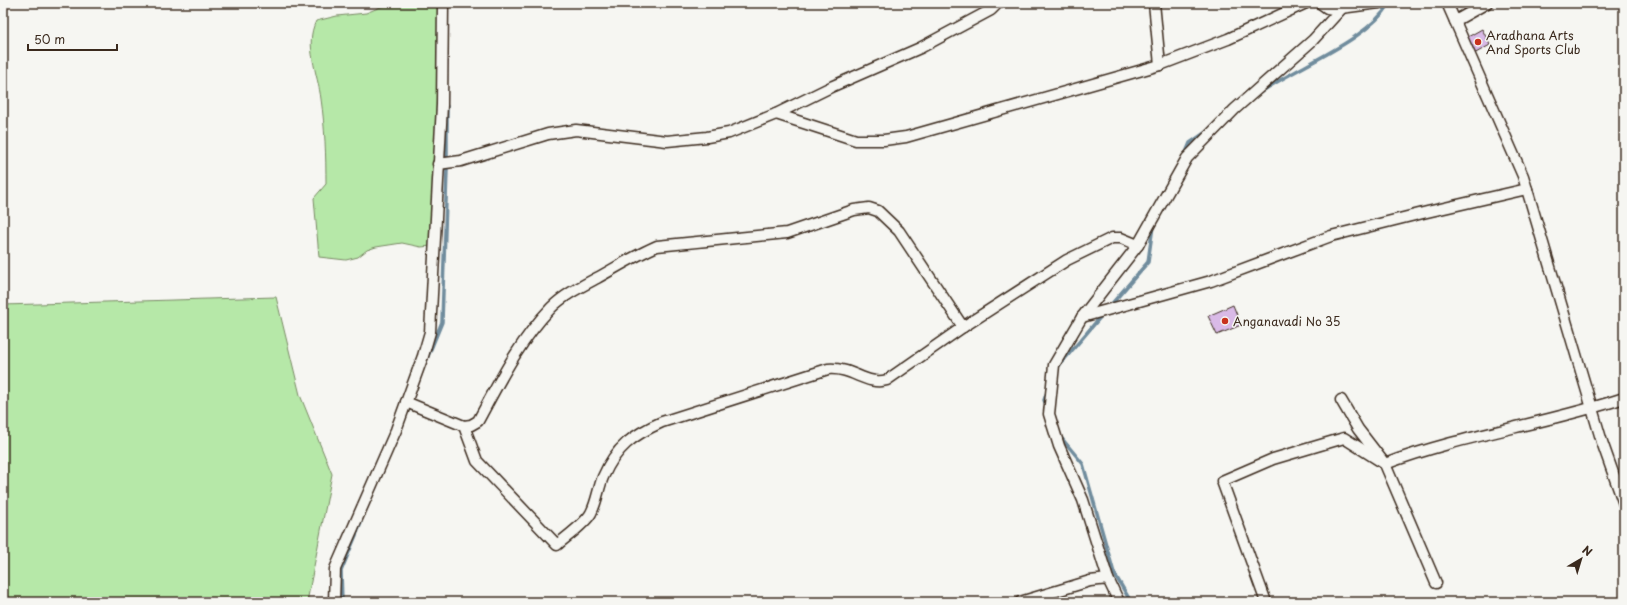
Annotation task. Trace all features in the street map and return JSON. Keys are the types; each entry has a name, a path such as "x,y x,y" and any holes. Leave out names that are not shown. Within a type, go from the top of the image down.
{"street":[{"path":"334,602 335,569 396,430 430,332 441,164 443,3"},
{"path":"441,164 461,161 548,134 576,130 667,141 729,133 776,114 833,86 920,48 991,10 998,3"},
{"path":"1154,3 1160,65"},
{"path":"776,114 856,140 884,140 906,137 1160,65 1242,33 1306,3"},
{"path":"1320,3 1327,8 1343,8 1376,3"},
{"path":"1447,3 1523,176 1592,409 1624,504"},
{"path":"1455,21 1487,3"},
{"path":"1119,602 1108,580 1083,500 1059,446 1049,414 1054,365 1082,317 1138,245 1188,158 1235,109 1313,40 1343,8"},
{"path":"1082,317 1211,281 1331,236 1527,189"},
{"path":"406,402 464,426 478,421 510,362 536,326 552,307 573,291 643,252 657,246 787,233 854,210 869,208 878,211 899,231 963,327"},
{"path":"464,426 477,461 557,545 591,514 603,477 616,455 627,441 643,431 662,422 828,369 840,368 858,374 869,381 880,382 887,380 963,327 1067,260 1112,238 1122,238 1138,245"},
{"path":"1385,464 1454,442 1592,409 1624,398"},
{"path":"1341,400 1358,430 1385,464 1436,582"},
{"path":"1266,602 1222,481 1273,459 1344,438 1385,464"},
{"path":"1020,602 1090,581 1108,580"}],"green space":[{"path":"399,3 437,3 439,15 432,246 421,247 402,243 376,247 367,250 358,257 346,260 319,257 314,198 326,184 326,163 322,110 311,40 313,30 316,21 337,16 366,13 383,6"},
{"path":"276,297 300,395 332,474 307,602 3,602 3,305"}],"building":[{"name":"Aradhana Arts And Sports Club","path":"1482,29 1490,45 1474,54 1466,38"},
{"name":"Anganavadi No 35","path":"1233,305 1241,325 1217,335 1208,316"}],"waterway":[{"path":"1261,92 1349,41 1379,17 1390,3"},
{"path":"426,361 442,322 447,170 447,106"},
{"path":"1185,155 1190,143 1209,130"},
{"path":"1109,307 1148,262 1153,226"},
{"path":"1057,368 1102,315"},
{"path":"1047,392 1044,400 1047,407"},
{"path":"1059,435 1083,464 1114,573 1131,602"},
{"path":"342,602 341,571 361,523"}],"place":[{"name":"Aradhana Arts And Sports Club","path":"1478,42"},
{"name":"Anganavadi No 35","path":"1225,321"}]}
